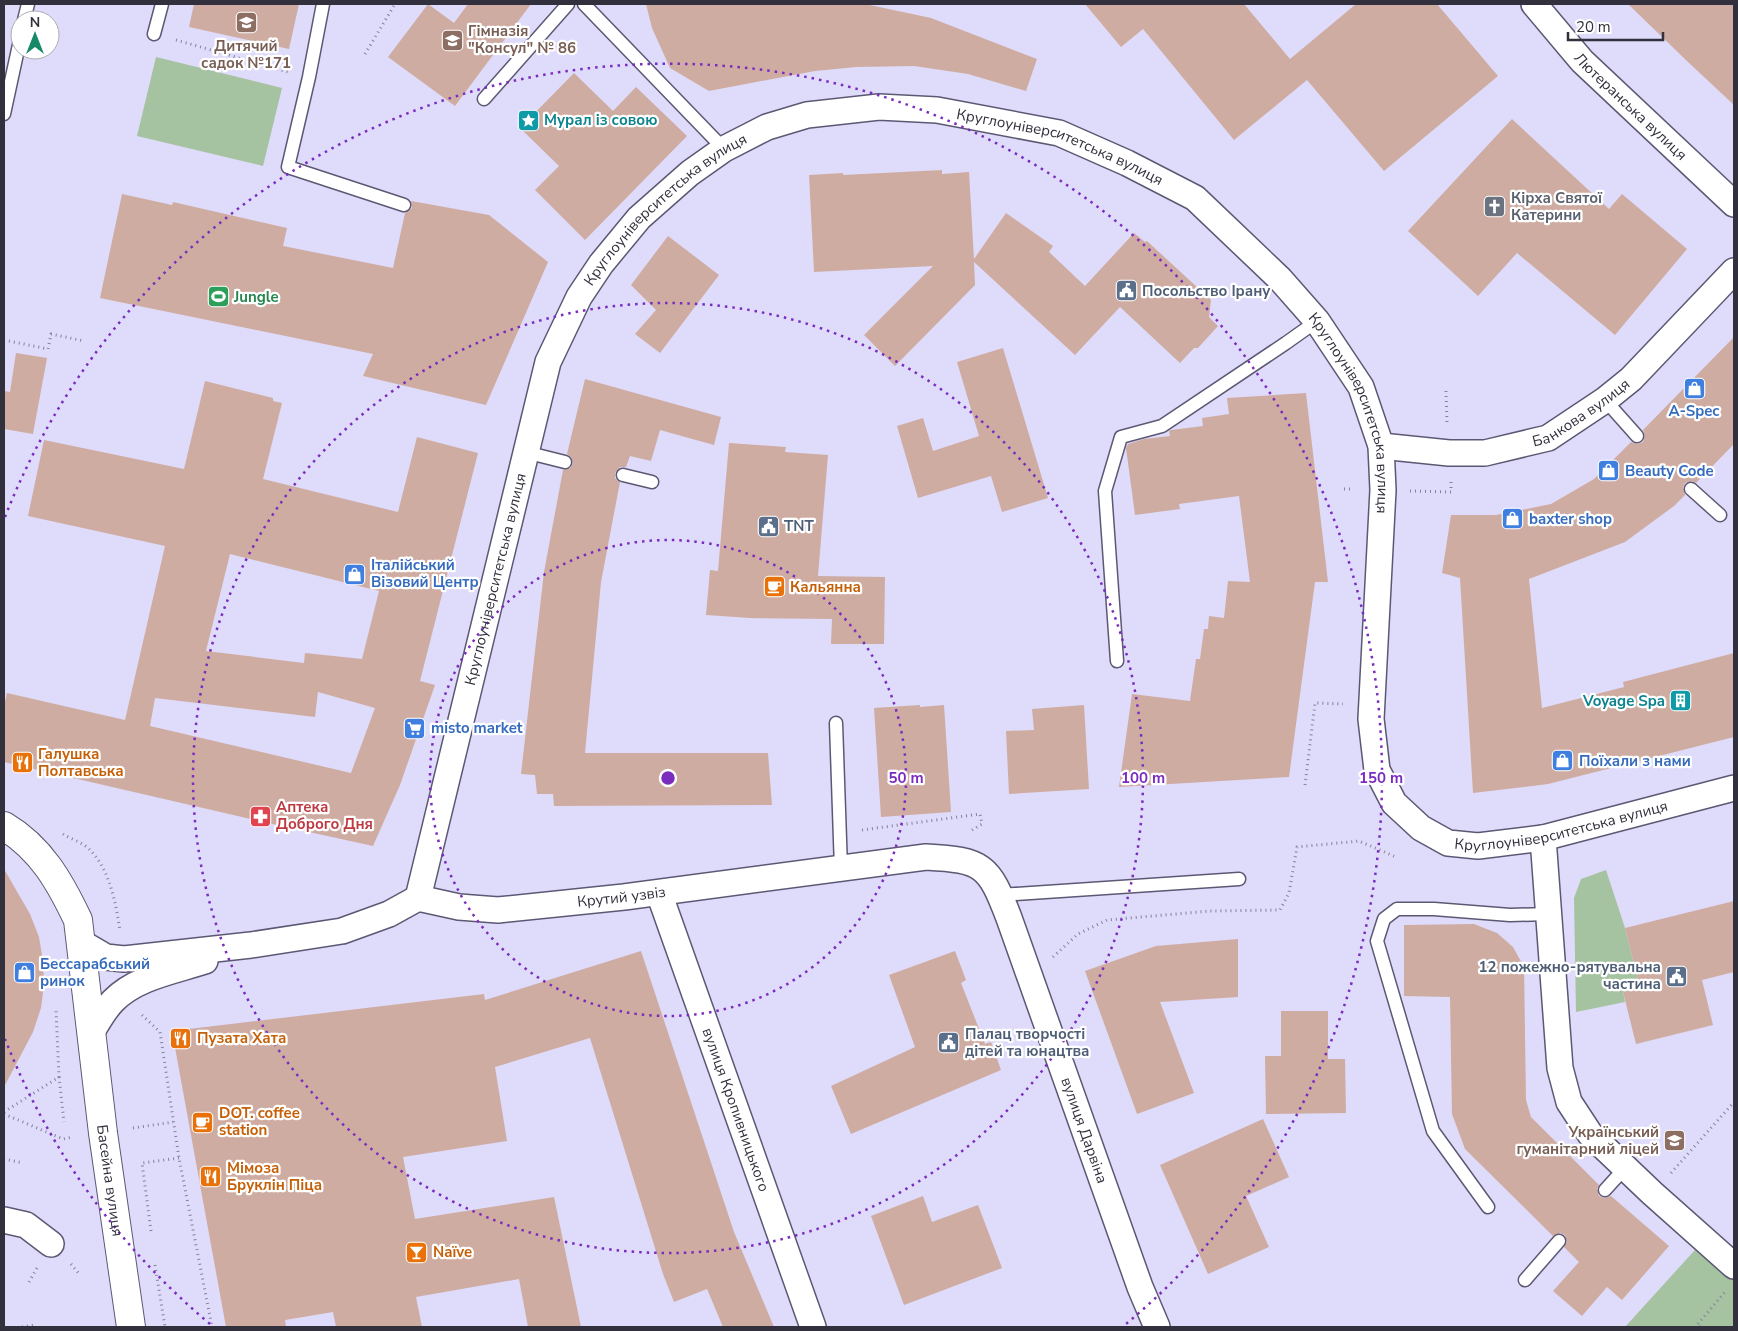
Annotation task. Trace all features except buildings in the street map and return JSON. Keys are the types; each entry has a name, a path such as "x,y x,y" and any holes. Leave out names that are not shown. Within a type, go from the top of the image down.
{"main road":[{"name":"Басейна вулиця","path":"4,826 15,833 48,865 78,920 112,1197 131,1327"}],"street":[{"name":"Лютеранська вулиця","path":"1534,4 1582,61 1734,204"},
{"name":"Круглоуніверситетська вулиця","path":"418,898 548,362 579,297 601,264 639,218 690,173 724,149 767,126 806,115 879,108 937,110 1059,133 1127,163 1195,198 1280,279 1317,321 1361,387 1380,446 1383,490 1371,719 1377,770 1394,803 1421,828 1448,844 1478,846 1543,838 1734,788"},
{"name":"Банкова вулиця","path":"1380,446 1449,453 1485,453 1548,438 1605,400 1631,379 1734,271"},
{"path":"1543,838 1560,1068 1569,1102 1590,1134 1734,1266"},
{"name":"Крутий узвіз","path":"418,898 460,908 498,910 659,893 926,857 949,858 976,864 996,886"},
{"name":"вулиця Дарвіна","path":"996,886 1140,1287 1157,1327"},
{"name":"вулиця Кропивницького","path":"659,893 813,1327"},
{"path":"82,943 106,957 124,959 251,945 342,931 389,914 418,898"},
{"path":"91,1033 113,1000 129,988 145,980 251,945"},
{"path":"4,1220 26,1225 51,1244"}],"lane":[{"path":"154,34 162,4"},
{"path":"323,4 309,77 288,167 404,205"},
{"path":"484,99 568,4"},
{"path":"584,4 724,149"},
{"path":"4,114 16,60"},
{"path":"1117,660 1105,491 1120,437 1162,426 1317,321"},
{"path":"1605,400 1637,436"},
{"path":"525,452 565,462"},
{"path":"623,476 652,482"},
{"path":"1691,489 1720,515"},
{"path":"836,723 841,869"},
{"path":"996,886 1239,880"},
{"path":"1488,1207 1432,1131 1377,941 1384,919 1397,909 1434,908 1510,915 1548,914"},
{"path":"1605,1190 1625,1168"},
{"path":"1525,1280 1560,1241"}],"path":[{"path":"365,54 395,4"},
{"path":"154,34 309,77"},
{"path":"4,340 48,349 51,334 84,341"},
{"path":"1305,785 1315,703 1343,704"},
{"path":"890,826 980,814 982,824 972,830"},
{"path":"1047,963 1078,934 1107,920 1210,911 1280,910 1289,893 1297,847 1359,841 1396,857"},
{"path":"56,1000 59,1077 64,1122"},
{"path":"160,1032 179,1158 212,1327"},
{"path":"4,1112 59,1077"},
{"path":"1666,1179 1734,1102"},
{"path":"151,1230 142,1163 179,1158"},
{"path":"4,1159 23,1163"},
{"path":"155,1265 165,1327"},
{"path":"1700,1327 1697,1325 1726,1291"},
{"path":"22,1327 35,1325"}],"green space":[{"path":"156,57 282,88 263,166 137,136"},
{"path":"1606,870 1625,928 1640,988 1623,992 1625,1002 1576,1012 1574,898 1581,879"},
{"path":"1704,1240 1734,1266 1734,1327 1625,1327"}],"place":[{"name":"Дитячий садок №171","path":"246,23"},
{"name":"Гімназія \"Консул\" № 86","path":"452,40"},
{"name":"Мурал із совою","path":"528,120"},
{"name":"Кірха Святої Катерини","path":"1495,207"},
{"name":"Посольство Ірану","path":"1126,291"},
{"name":"Jungle","path":"218,297"},
{"name":"A-Spec","path":"1694,388"},
{"name":"Beauty Code","path":"1609,471"},
{"name":"baxter shop","path":"1513,519"},
{"name":"TNT","path":"768,526"},
{"name":"Італійський Візовий Центр","path":"355,574"},
{"name":"Кальянна","path":"774,587"},
{"name":"Voyage Spa","path":"1681,701"},
{"name":"misto market","path":"415,728"},
{"name":"Поїхали з нами","path":"1563,761"},
{"name":"Галушка Полтавська","path":"22,763"},
{"name":"Аптека Доброго Дня","path":"260,816"},
{"name":"Бессарабський ринок","path":"24,973"},
{"name":"12 пожежно-рятувальна частина","path":"1677,976"},
{"name":"Пузата Хата","path":"181,1038"},
{"name":"Палац творчості дітей та юнацтва","path":"949,1043"},
{"name":"DOT. coffee station","path":"203,1122"},
{"name":"Український гуманітарний ліцей","path":"1675,1141"},
{"name":"Мімоза Бруклін Піца","path":"211,1177"},
{"name":"Naïve","path":"417,1252"}]}
